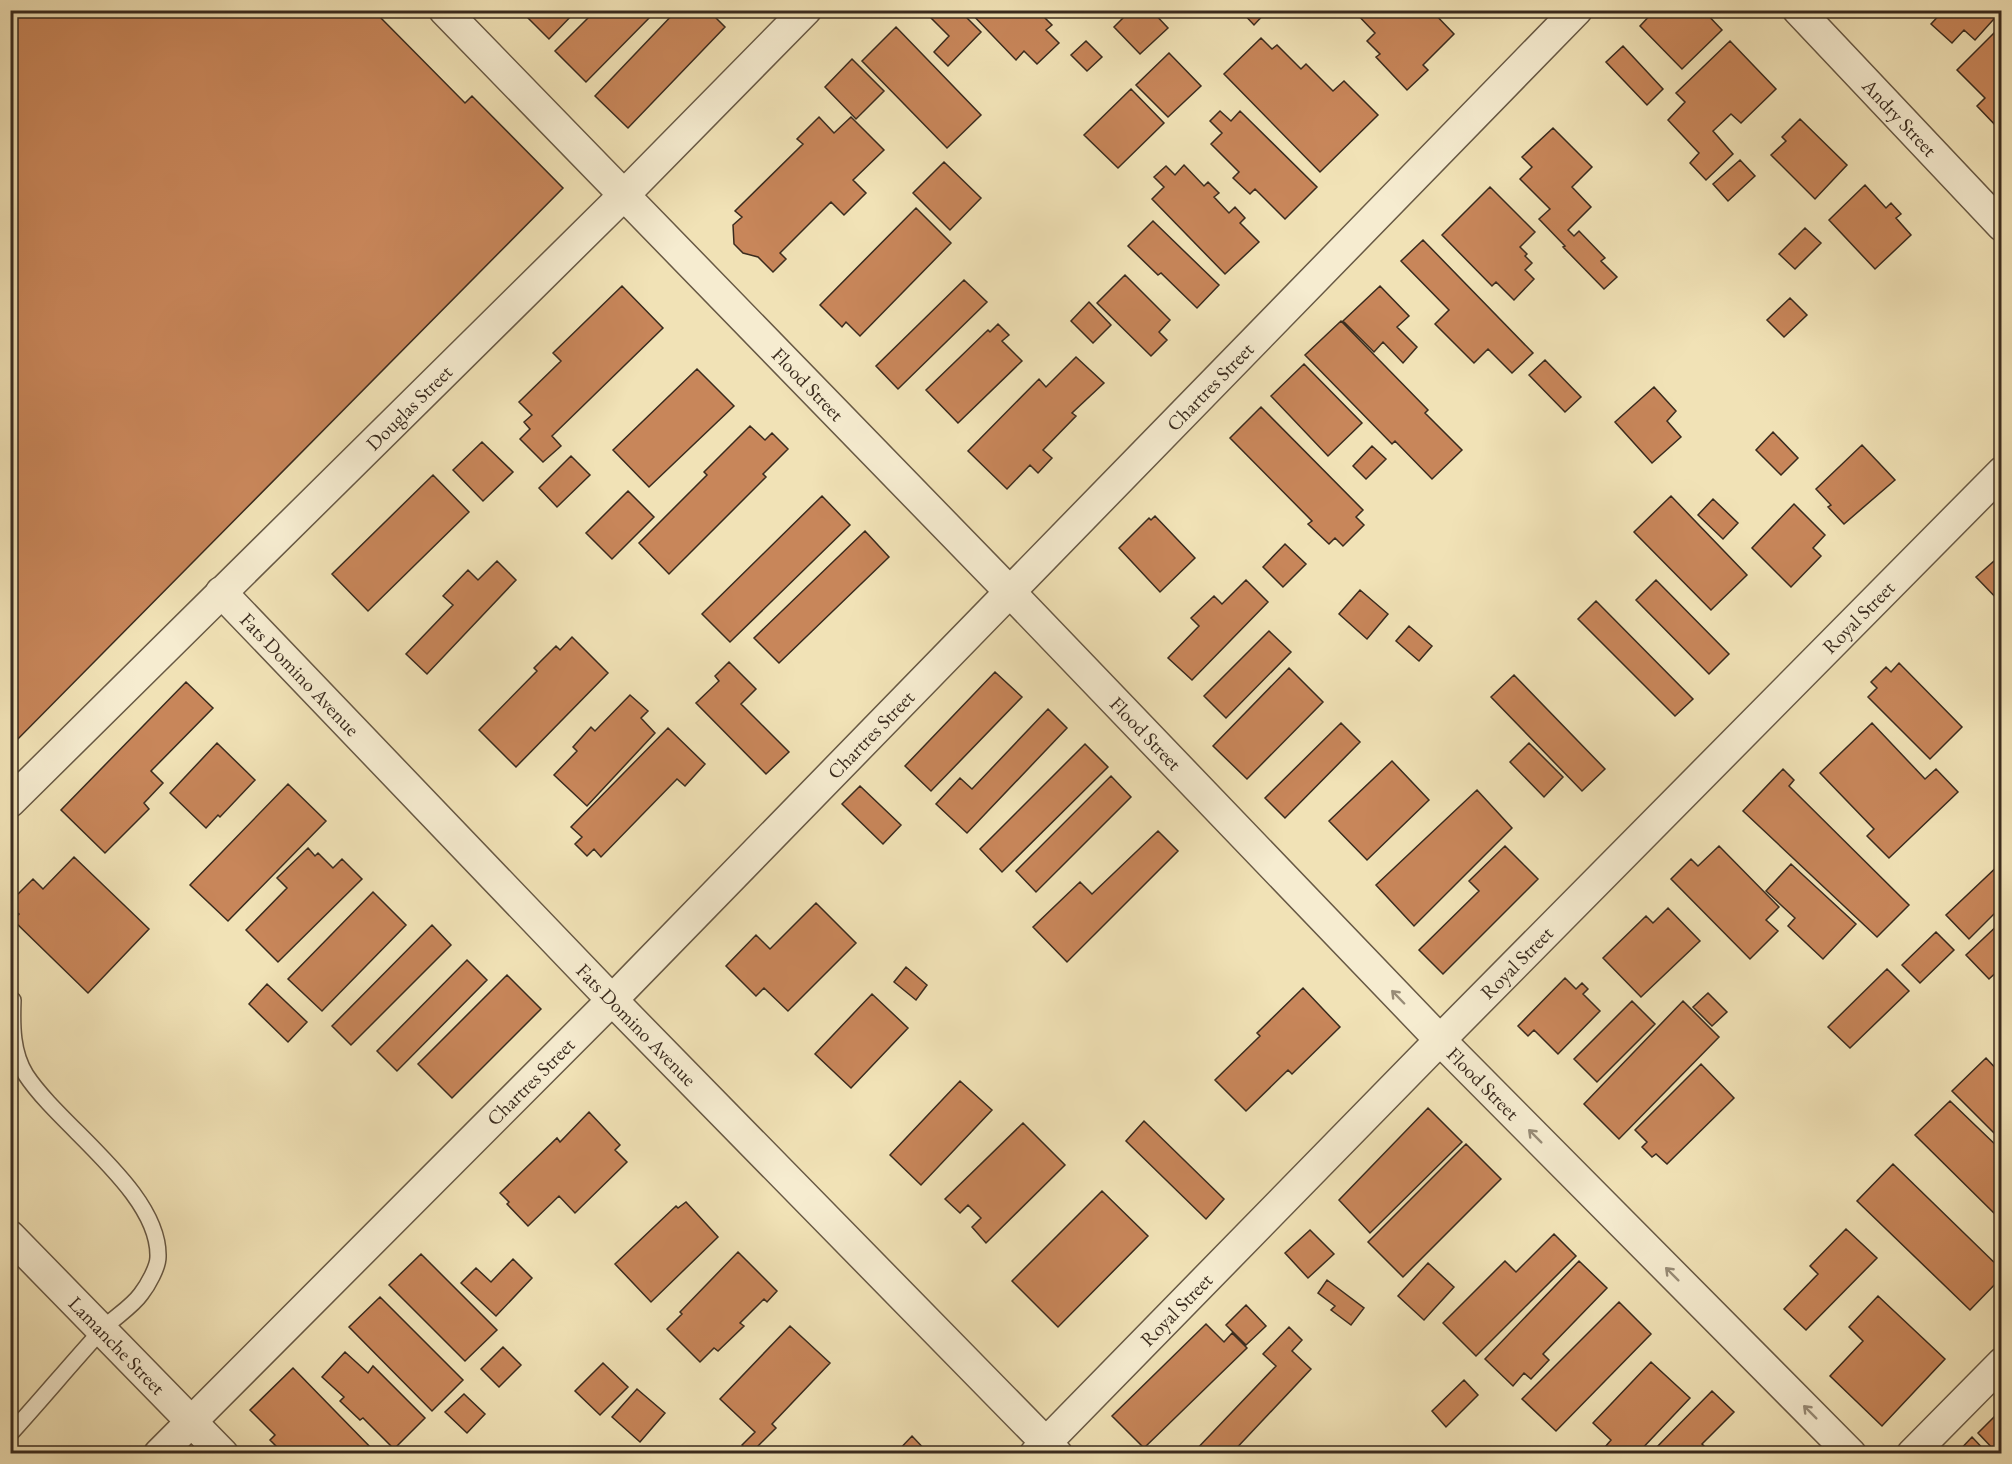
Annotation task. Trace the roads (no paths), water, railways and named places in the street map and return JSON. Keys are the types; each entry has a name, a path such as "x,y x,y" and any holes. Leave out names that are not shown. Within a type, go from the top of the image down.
{"street":[{"name":"Flood Street","path":"444,10 1010,592 1440,1040 1851,1454"},
{"name":"Douglas Street","path":"10,802 624,195 806,10"},
{"name":"Chartres Street","path":"159,1454 612,1000 1577,10"},
{"name":"Andry Street","path":"1798,10 2001,226"},
{"name":"Royal Street","path":"1046,1450 1440,1040 2001,472"},
{"name":"Fats Domino Avenue","path":"220,592 1046,1450"},
{"name":"Lamanche Street","path":"10,1236 224,1454"},
{"path":"1912,1454 2001,1363"}],"lane":[{"path":"10,1434 103,1330 141,1294 159,1259 157,1240 150,1220 123,1178 56,1110 26,1075 14,1048 13,1000"}]}
